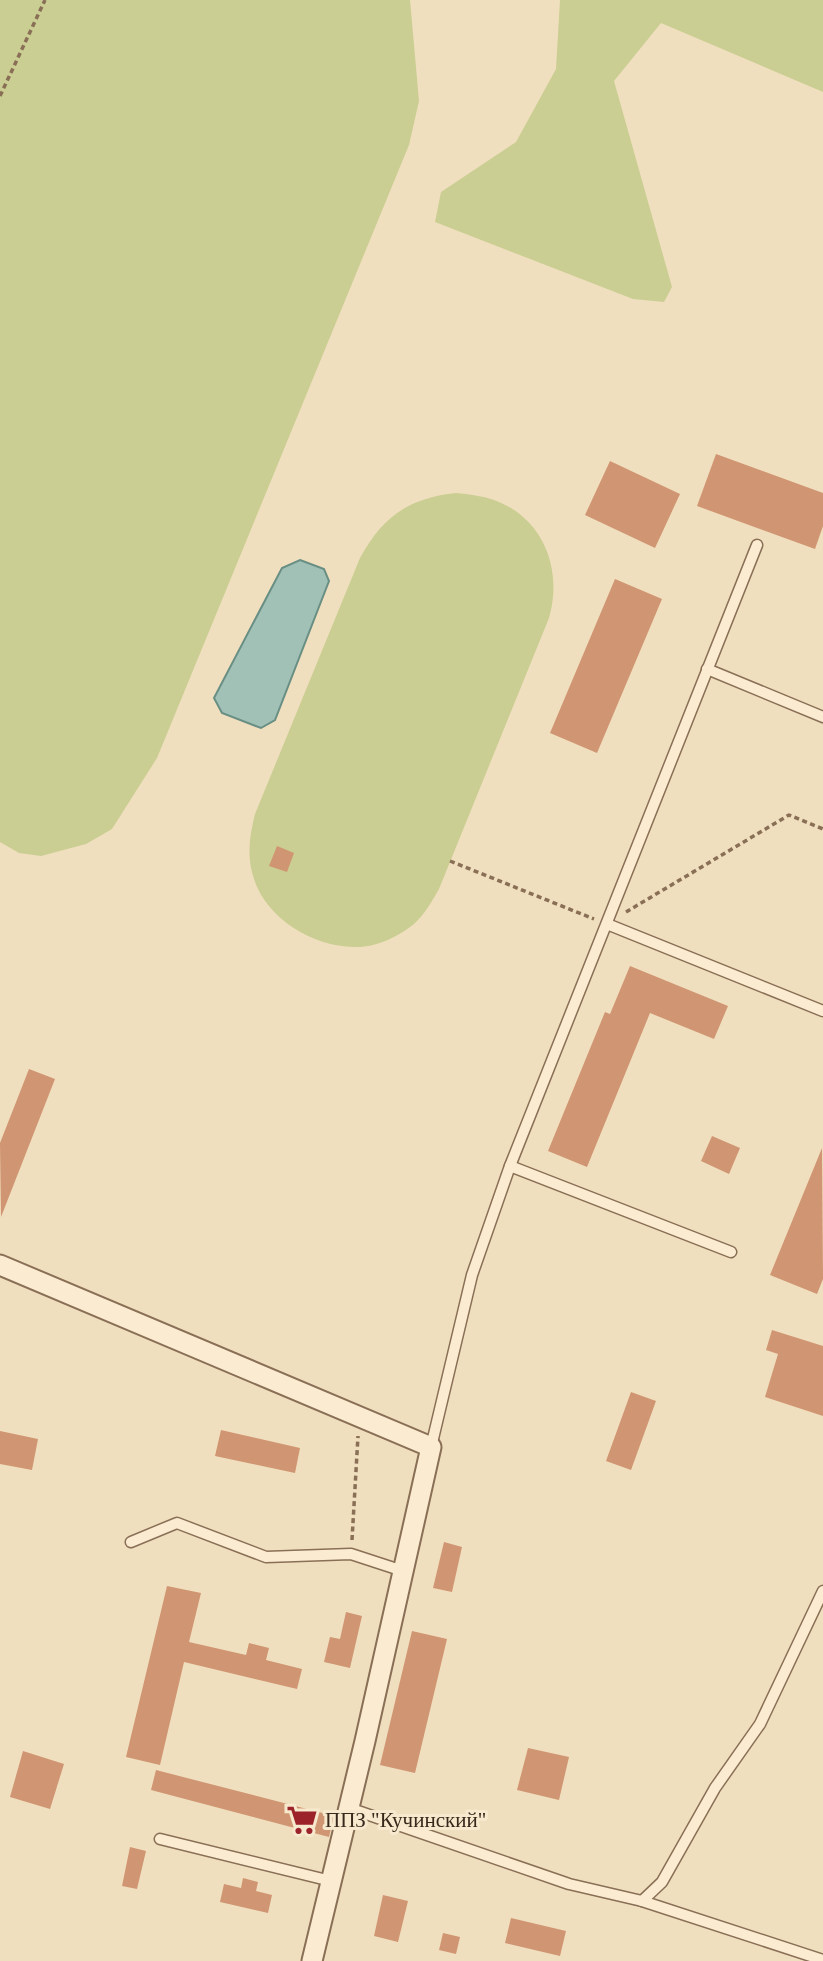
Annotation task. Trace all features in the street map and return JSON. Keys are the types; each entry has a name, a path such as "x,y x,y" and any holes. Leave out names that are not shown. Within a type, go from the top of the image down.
{"street":[{"path":"0,1265 431,1447 312,1961"}],"lane":[{"path":"431,1447 472,1275 510,1167 757,545"},
{"path":"707,669 823,717"},
{"path":"607,924 823,1011"},
{"path":"510,1167 731,1252"},
{"path":"131,1542 177,1523 266,1557 351,1554 404,1571"},
{"path":"642,1902 662,1882 715,1787 760,1724 823,1591"},
{"path":"349,1808 569,1884 642,1902 823,1960"},
{"path":"160,1839 331,1881"}],"path":[{"path":"0,96 45,0"},
{"path":"351,1554 359,1417"}],"green space":[{"path":"0,0 410,0 419,101 409,145 157,758 112,829 86,844 41,856 19,853 0,842"},
{"path":"560,0 823,0 823,92 661,23 614,81 672,287 664,302 633,299 435,222 441,192 516,142 556,69"},
{"path":"456,493 494,500 511,508 526,519 537,533 551,564 553,600 549,618 439,889 425,912 408,929 378,944 354,947 321,941 290,926 277,915 257,888 250,857 255,814 360,558 369,543 388,520 411,505 424,499"}],"water":[{"path":"300,560 324,569 329,581 275,720 261,728 222,713 214,698 282,568"}],"building":[{"path":"716,454 823,493 823,526 815,549 697,506"},
{"path":"610,461 680,494 655,548 585,515"},
{"path":"615,579 662,599 597,753 550,733"},
{"path":"277,846 294,853 287,872 269,866"},
{"path":"630,966 728,1006 714,1039 650,1013 587,1167 548,1151 605,1012 610,1014"},
{"path":"29,1069 55,1079 1,1217 0,1143"},
{"path":"712,1136 740,1148 729,1174 701,1161"},
{"path":"822,1148 823,1279 817,1294 770,1275"},
{"path":"772,1330 823,1346 823,1416 765,1397 778,1354 766,1350"},
{"path":"631,1392 656,1401 631,1470 606,1461"},
{"path":"221,1430 300,1448 295,1473 215,1456"},
{"path":"0,1431 38,1439 32,1470 0,1464"},
{"path":"444,1542 462,1547 452,1592 433,1588"},
{"path":"167,1586 201,1593 189,1642 246,1655 249,1643 269,1648 266,1660 302,1669 297,1689 184,1662 160,1765 126,1757"},
{"path":"346,1612 362,1616 350,1668 324,1662 330,1637 340,1639"},
{"path":"412,1631 447,1639 415,1773 380,1765"},
{"path":"528,1748 569,1757 559,1800 517,1790"},
{"path":"23,1751 64,1764 50,1809 10,1797"},
{"path":"156,1770 334,1816 329,1837 151,1790"},
{"path":"130,1847 146,1851 137,1889 122,1886"},
{"path":"243,1878 258,1882 256,1891 272,1895 268,1913 220,1902 224,1884 241,1888"},
{"path":"383,1895 408,1901 398,1942 374,1936"},
{"path":"511,1918 566,1931 560,1956 505,1943"},
{"path":"443,1933 460,1937 456,1954 439,1950"}],"place":[{"name":"ППЗ \"Кучинский\"","path":"302,1820"}]}
